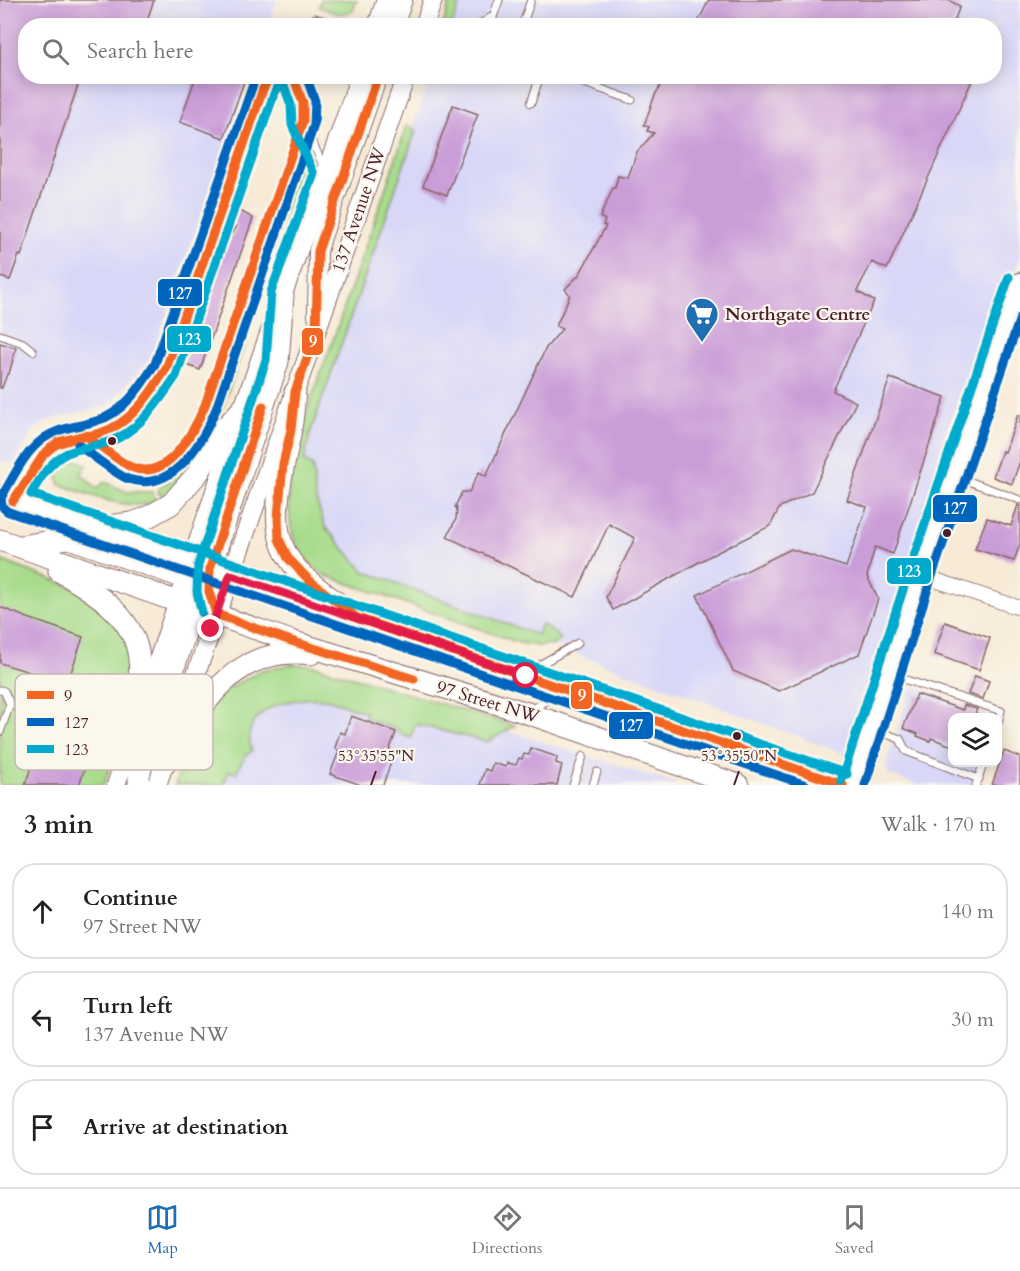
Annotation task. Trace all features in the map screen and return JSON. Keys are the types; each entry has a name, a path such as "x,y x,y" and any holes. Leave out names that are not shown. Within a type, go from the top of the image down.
{"main road":[{"path":"380,18 386,0"},
{"path":"397,18 403,0"},
{"path":"427,18 433,0"},
{"path":"156,674 186,605 198,594 198,573 243,408 357,84"},
{"path":"316,332 318,251 375,84"},
{"name":"137 Avenue NW","path":"196,674 403,84"},
{"path":"216,614 198,573 278,362 283,295"},
{"path":"295,392 291,430 283,464 278,517 279,538 288,558 309,580 357,618"},
{"path":"91,528 132,523 171,504 199,472 223,430 243,408"},
{"name":"97 Street NW","path":"4,502 91,528 198,573 230,575 843,785"},
{"path":"9,543 69,538 198,573"},
{"path":"9,543 82,585 106,603 125,622 138,651 139,674"},
{"name":"97 Street NW","path":"9,543 186,605 347,658 524,712 738,785"},
{"path":"167,674 186,605"},
{"path":"213,693 241,667 264,656 300,652 347,658"},
{"path":"116,785 121,770"},
{"path":"139,785 141,770"},
{"name":"137 Avenue NW","path":"157,785 163,770"}],"street":[{"path":"852,785 953,475 1020,281"},
{"path":"920,574 1020,608"}],"lane":[{"path":"491,18 494,16 499,0"},
{"path":"525,18 531,0"},
{"path":"4,502 44,454 58,442 109,430 123,420 144,399 166,369 176,347 266,84"},
{"path":"85,435 131,467 139,470 163,464 173,456 187,440 198,422 303,121 303,103 296,84"},
{"path":"531,103 537,84"},
{"path":"587,84 632,100"},
{"path":"303,121 327,174"},
{"path":"0,335 23,343 33,351"},
{"path":"953,475 1020,500"},
{"path":"526,676 541,664 578,643"},
{"path":"888,674 1001,711 1000,713"},
{"path":"524,712 551,698 559,687"},
{"path":"0,690 4,691 10,704 0,732"},
{"path":"871,729 900,739 906,751 978,782 982,767"},
{"path":"573,785 583,756"},
{"path":"593,785 597,772"}],"shaded area":[{"path":"0,0 277,0 270,18 18,18 18,84 247,84 152,356 107,406 46,421 34,429 13,465 0,461"},
{"path":"456,0 1020,0 1020,259 848,755 385,583 364,571 325,527 315,496 313,466 304,462 318,411 428,84 1002,84 1002,18 450,18"},
{"path":"336,677 680,785 204,785 209,770 213,770 213,759 221,735"},
{"path":"912,686 985,711 986,713 948,713 948,767 978,767 971,785 919,785 889,775 885,766"}],"green space":[{"path":"321,0 357,0 353,11 339,14 319,7"},
{"path":"450,0 461,0 455,18 445,18"},
{"path":"407,125 416,130 310,434 304,461 313,466 315,496 325,527 364,571 537,635 541,624 561,638 552,646 520,643 324,575 302,555 294,540 289,510 292,467 297,445"},
{"path":"300,159 305,161 304,174 300,186 295,185 241,339 246,341 224,403 212,433 190,471 168,498 158,493 159,487 185,467 202,438"},
{"path":"76,460 87,465 81,473 97,489 104,482 127,492 152,492 156,501 133,505 120,503 59,484 58,472 62,464"},
{"path":"0,560 77,589 122,630 130,651 129,674 15,674 15,770 109,770 104,785 0,785"},
{"path":"293,664 316,666 515,726 487,742 415,724 411,738 400,734 400,731 365,718 366,713 339,703 330,700 302,699 273,707 261,714 253,724 249,736 252,751 245,756 236,773 229,771 223,785 175,785 180,770 213,770 213,705 222,692 262,670"}],"building":[{"path":"0,0 154,0 148,18 18,18 18,84 78,84 21,256 19,255 10,280 0,277"},
{"path":"709,0 948,0 960,6 955,18 700,18"},
{"path":"193,84 243,84 224,138 180,122"},
{"name":"Northgate Centre","path":"661,84 970,84 887,269 872,262 858,289 858,292 874,301 833,391 856,402 812,492 780,507 770,526 710,556 613,610 606,597 635,538 609,524 575,597 447,537 456,519 457,508 455,507 462,492 469,492 479,472 486,476 546,348 562,329 556,326 570,295 565,289 579,275 606,226 603,225 605,220 600,217 615,188 618,176 628,178 637,152 654,133 647,131 649,127 644,125"},
{"path":"453,105 478,114 447,195 423,186"},
{"path":"238,210 253,218 200,370 184,364 220,265 217,263 237,226 231,223"},
{"path":"0,343 16,348 9,374 2,388 0,388"},
{"path":"890,378 945,397 893,554 875,547 867,576 878,599 859,654 779,691 733,671 697,595 791,549 846,567 867,507 847,500"},
{"path":"1018,415 1020,415 1020,461 1012,484 993,477"},
{"path":"1018,505 1020,506 1020,544 1014,561 975,549 987,518 1011,526"},
{"path":"0,607 83,637 70,674 36,674 0,663"},
{"path":"945,622 990,638 979,670 934,654"},
{"path":"975,676 989,681 983,699 968,694"},
{"path":"917,694 963,710 964,705 977,709 975,713 948,713 948,744 931,738 930,741 903,728"},
{"path":"351,716 396,732 388,754 393,756 383,785 361,785 330,774 339,751 335,748 340,732 345,734"},
{"path":"531,748 557,757 556,763 562,765 557,785 480,785 485,769 490,771 493,763 506,767 507,763 516,765 524,754 529,755"},
{"path":"1004,751 1020,757 1020,785 992,785 998,767 1002,767"},
{"path":"30,770 84,770 79,785 25,785"}],"transit line":[{"name":"127","path":"253,84 155,364 137,390 115,412 96,421 56,432 36,445 20,465 2,496 3,507 9,512 806,785"},
{"name":"9","path":"51,447 100,433 121,423 139,407 166,369 266,84"},
{"name":"123","path":"280,84 274,94 176,376 152,410 137,425 115,440 76,450 61,457 44,473 31,494 847,774"},
{"name":"123","path":"202,613 197,592 198,565 266,360 271,292 314,174 292,125 291,105 283,84"},
{"name":"9","path":"13,501 44,454 58,442 85,435 114,457 131,467 144,470 157,468 168,461 187,440 205,405 303,121 303,103 296,84"},
{"name":"127","path":"78,445 128,479 144,482 159,479 172,472 184,462 203,436 216,409 314,125 315,101 309,84"},
{"name":"9","path":"375,84 318,251 316,332 295,392 291,430 283,464 278,517 279,539 288,558 309,580 357,618 843,785"},
{"name":"123","path":"841,781 909,571 1009,277"},
{"name":"127","path":"865,785 931,579 1020,318"},
{"name":"9","path":"216,614 209,591 210,568 263,406"},
{"name":"9","path":"216,614 291,641 414,679"}],"place":[{"name":"Northgate Centre","path":"702,343"}],"route":[{"path":"211,629 230,575 526,676"}]}
